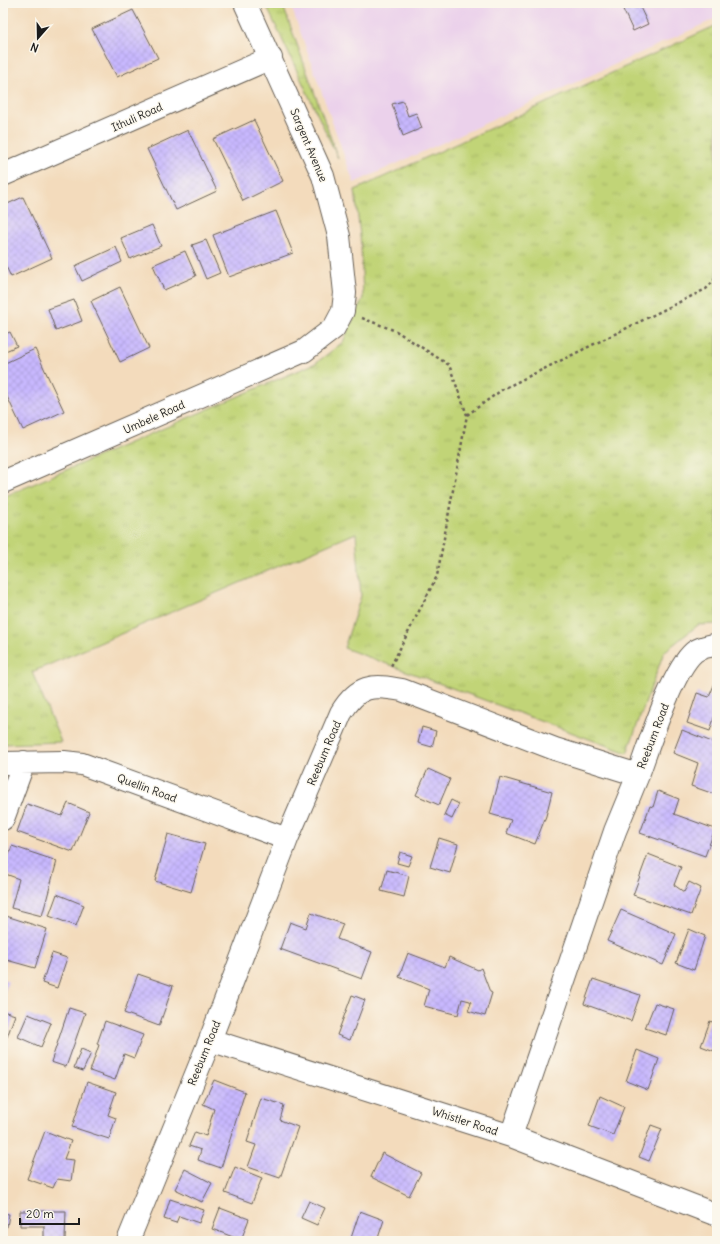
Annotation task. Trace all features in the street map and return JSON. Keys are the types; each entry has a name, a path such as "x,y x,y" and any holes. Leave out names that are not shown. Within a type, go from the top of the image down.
{"street":[{"name":"Sargent Avenue","path":"245,3 323,176 339,236 345,293 343,311 334,328 304,351"},
{"name":"Ithuli Road","path":"3,175 270,58"},
{"name":"Umbele Road","path":"3,482 304,351"},
{"name":"Reebum Road","path":"128,1241 210,1040 287,839 341,713 350,698 361,690 380,686 402,690 556,749 638,775 669,696 684,663 695,651 717,645"},
{"name":"Quellin Road","path":"13,763 64,762 82,764 287,839"},
{"path":"3,819 13,763"},
{"path":"511,1136 615,831 638,775"},
{"name":"Whistler Road","path":"210,1040 511,1136 717,1215"}],"path":[{"path":"467,415 503,389 706,289 717,277"},
{"path":"343,311 396,331 449,365 467,415 437,576 380,686"}],"shaded area":[{"path":"290,3 717,3 717,18 354,183"}],"green space":[{"path":"265,3 282,3 338,158"},
{"path":"717,25 717,624 698,625 664,652 627,753 344,648 361,596 356,533 32,672 61,742 3,744 3,497 316,363 343,342 363,298 361,245 355,190"}],"building":[{"path":"620,3 638,3 648,24 633,31"},
{"path":"133,10 158,58 117,77 92,29"},
{"path":"403,101 408,116 416,113 422,128 403,136 392,104"},
{"path":"254,120 283,181 243,201 213,139"},
{"path":"188,130 217,191 176,210 147,149"},
{"path":"23,197 52,258 11,277 3,260 3,206"},
{"path":"276,211 293,253 229,277 213,235"},
{"path":"152,225 161,246 130,259 121,238"},
{"path":"206,240 220,273 206,279 192,245"},
{"path":"116,247 122,262 82,281 75,266"},
{"path":"185,251 196,276 164,290 153,265"},
{"path":"120,287 149,348 120,362 91,301"},
{"path":"74,300 82,321 56,331 48,309"},
{"path":"10,332 17,346 3,352 3,335"},
{"path":"35,349 64,411 23,430 3,388 3,364"},
{"path":"717,678 717,716 715,715 710,731 687,723 697,693 709,697"},
{"path":"422,727 436,731 432,747 418,743"},
{"path":"682,730 717,744 717,795 691,786 698,763 673,753"},
{"path":"428,769 450,779 439,805 416,795"},
{"path":"500,777 552,792 546,816 535,844 506,833 511,820 490,814"},
{"path":"658,791 679,799 674,814 715,829 705,856 640,833 650,806 653,807"},
{"path":"451,800 459,804 452,819 444,815"},
{"path":"68,803 89,812 73,852 17,832 27,804 62,816"},
{"path":"168,834 205,844 191,892 155,881"},
{"path":"439,838 458,844 450,873 430,867"},
{"path":"12,846 57,861 42,916 11,908 19,879 3,873 3,870"},
{"path":"400,852 412,856 408,866 397,863"},
{"path":"648,854 681,867 674,885 684,892 689,882 701,888 691,915 633,895"},
{"path":"387,870 409,876 404,897 381,891"},
{"path":"57,894 84,905 76,926 49,916"},
{"path":"621,910 676,934 663,965 607,941"},
{"path":"311,913 343,924 337,939 372,952 362,979 280,949 290,922 306,928"},
{"path":"3,915 47,929 35,968 3,959"},
{"path":"689,929 705,936 694,970 676,963"},
{"path":"52,953 67,958 57,988 42,983"},
{"path":"408,953 445,967 449,957 478,970 481,968 490,992 492,993 485,1016 468,1011 471,1003 470,1001 462,999 458,1015 424,1006 429,989 399,977"},
{"path":"717,956 717,965 714,964"},
{"path":"138,974 173,986 159,1026 124,1013"},
{"path":"3,979 8,981 3,997"},
{"path":"593,979 640,995 631,1021 584,1004"},
{"path":"352,995 365,1000 350,1040 337,1035"},
{"path":"655,1003 674,1009 666,1035 645,1028"},
{"path":"69,1008 85,1013 66,1067 51,1062"},
{"path":"3,1011 15,1015 7,1037 3,1035"},
{"path":"28,1014 51,1023 41,1047 18,1037"},
{"path":"105,1021 143,1035 134,1058 124,1054 115,1080 90,1071"},
{"path":"710,1021 717,1024 717,1052 701,1046"},
{"path":"81,1049 91,1053 83,1071 74,1068"},
{"path":"637,1050 659,1059 648,1090 626,1081"},
{"path":"214,1080 245,1092 221,1168 198,1160 201,1150 189,1146 195,1132 206,1136 214,1109 203,1104"},
{"path":"87,1082 116,1092 108,1115 116,1118 109,1139 72,1127"},
{"path":"600,1096 624,1107 613,1135 589,1126"},
{"path":"261,1098 284,1105 280,1120 298,1127 280,1178 248,1167 256,1145 247,1142"},
{"path":"651,1125 662,1129 649,1161 639,1157"},
{"path":"45,1131 71,1141 64,1159 74,1160 71,1181 57,1179 53,1188 27,1179"},
{"path":"382,1153 421,1173 409,1196 371,1177"},
{"path":"235,1167 262,1178 252,1203 225,1193"},
{"path":"185,1169 212,1183 202,1202 175,1189"},
{"path":"170,1199 204,1210 199,1223 179,1216 176,1223 164,1219"},
{"path":"309,1201 325,1208 317,1225 301,1218"},
{"path":"220,1208 249,1219 241,1240 212,1229"},
{"path":"20,1211 66,1211 65,1240 44,1239 44,1226 20,1226"},
{"path":"360,1211 384,1220 377,1241 350,1241"},
{"path":"3,1213 9,1214 7,1227 3,1227"}]}
